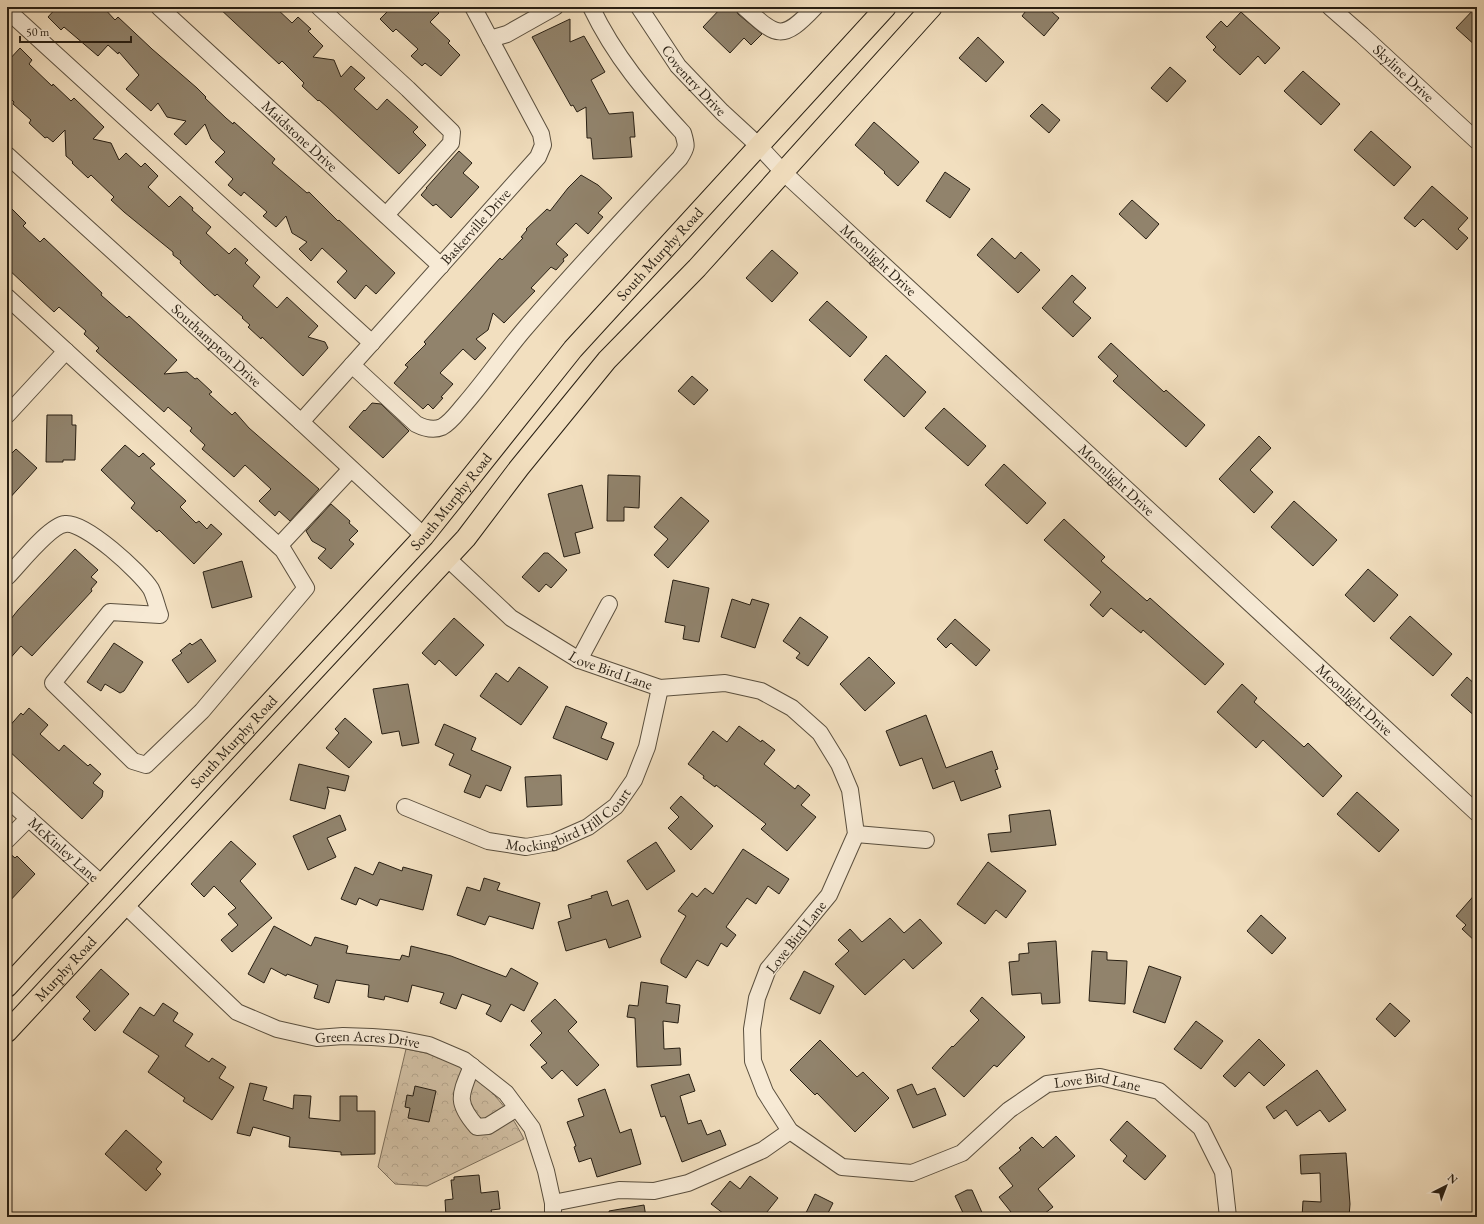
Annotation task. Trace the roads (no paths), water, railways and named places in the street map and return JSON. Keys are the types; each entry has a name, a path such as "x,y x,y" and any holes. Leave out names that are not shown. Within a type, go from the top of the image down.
{"main road":[{"name":"South Murphy Road","path":"7,987 103,885 424,536 573,349 886,7"},
{"name":"South Murphy Road","path":"125,905 466,538 519,468 607,360 697,268 932,7"},
{"path":"424,536 447,558"},
{"path":"103,885 125,905"},
{"name":"Murphy Road","path":"7,1032 125,905"}],"street":[{"name":"Maidstone Drive","path":"159,7 441,266"},
{"path":"319,7 452,132 450,143 386,216"},
{"name":"Baskerville Drive","path":"301,422 530,167 538,157 543,145 541,134 473,7"},
{"path":"490,39 508,34 555,7"},
{"path":"352,365 416,424 433,429 442,427 450,421 555,295 680,158 686,148 683,133 634,78 616,52 599,23 592,7"},
{"path":"744,7 766,27 776,32 796,26 815,7"},
{"name":"Skyline Drive","path":"1330,7 1362,34 1477,141"},
{"path":"7,10 372,343"},
{"name":"Coventry Drive","path":"645,10 678,66 722,112 759,146"},
{"name":"Moonlight Drive","path":"759,146 783,172 1477,813"},
{"name":"Southampton Drive","path":"7,155 424,536"},
{"path":"7,297 279,546 283,550 306,588 202,711 146,765 133,761 53,683 110,612 160,615 154,595 150,588 130,567 96,536 80,526 65,524 52,530 7,578"},
{"path":"7,415 66,351"},
{"path":"279,546 351,469"},
{"name":"Love Bird Lane","path":"447,558 511,618 579,660 660,688 725,683 761,691 792,708 820,733 839,764 850,790 856,834 829,895 768,969 757,998 752,1029 753,1061 765,1092 790,1131 842,1167 912,1173 962,1153 1009,1110 1047,1084 1100,1077 1159,1091 1201,1128 1223,1172 1228,1217"},
{"path":"579,660 609,604"},
{"name":"Mockingbird Hill Court","path":"405,807 488,841 526,847 554,842 588,827 616,806 634,780 647,747 660,688"},
{"name":"McKinley Lane","path":"7,799 103,885"},
{"path":"7,840 29,818"},
{"path":"856,834 926,840"},
{"name":"Green Acres Drive","path":"125,905 237,1012 277,1029 317,1038 343,1036 399,1039 429,1045 464,1060 506,1093 532,1128 546,1171 553,1210"},
{"path":"472,1066 464,1086 461,1100 466,1114 477,1127 488,1126 517,1108"},
{"path":"553,1210 619,1190 654,1191 688,1183 763,1150 790,1131"}]}
